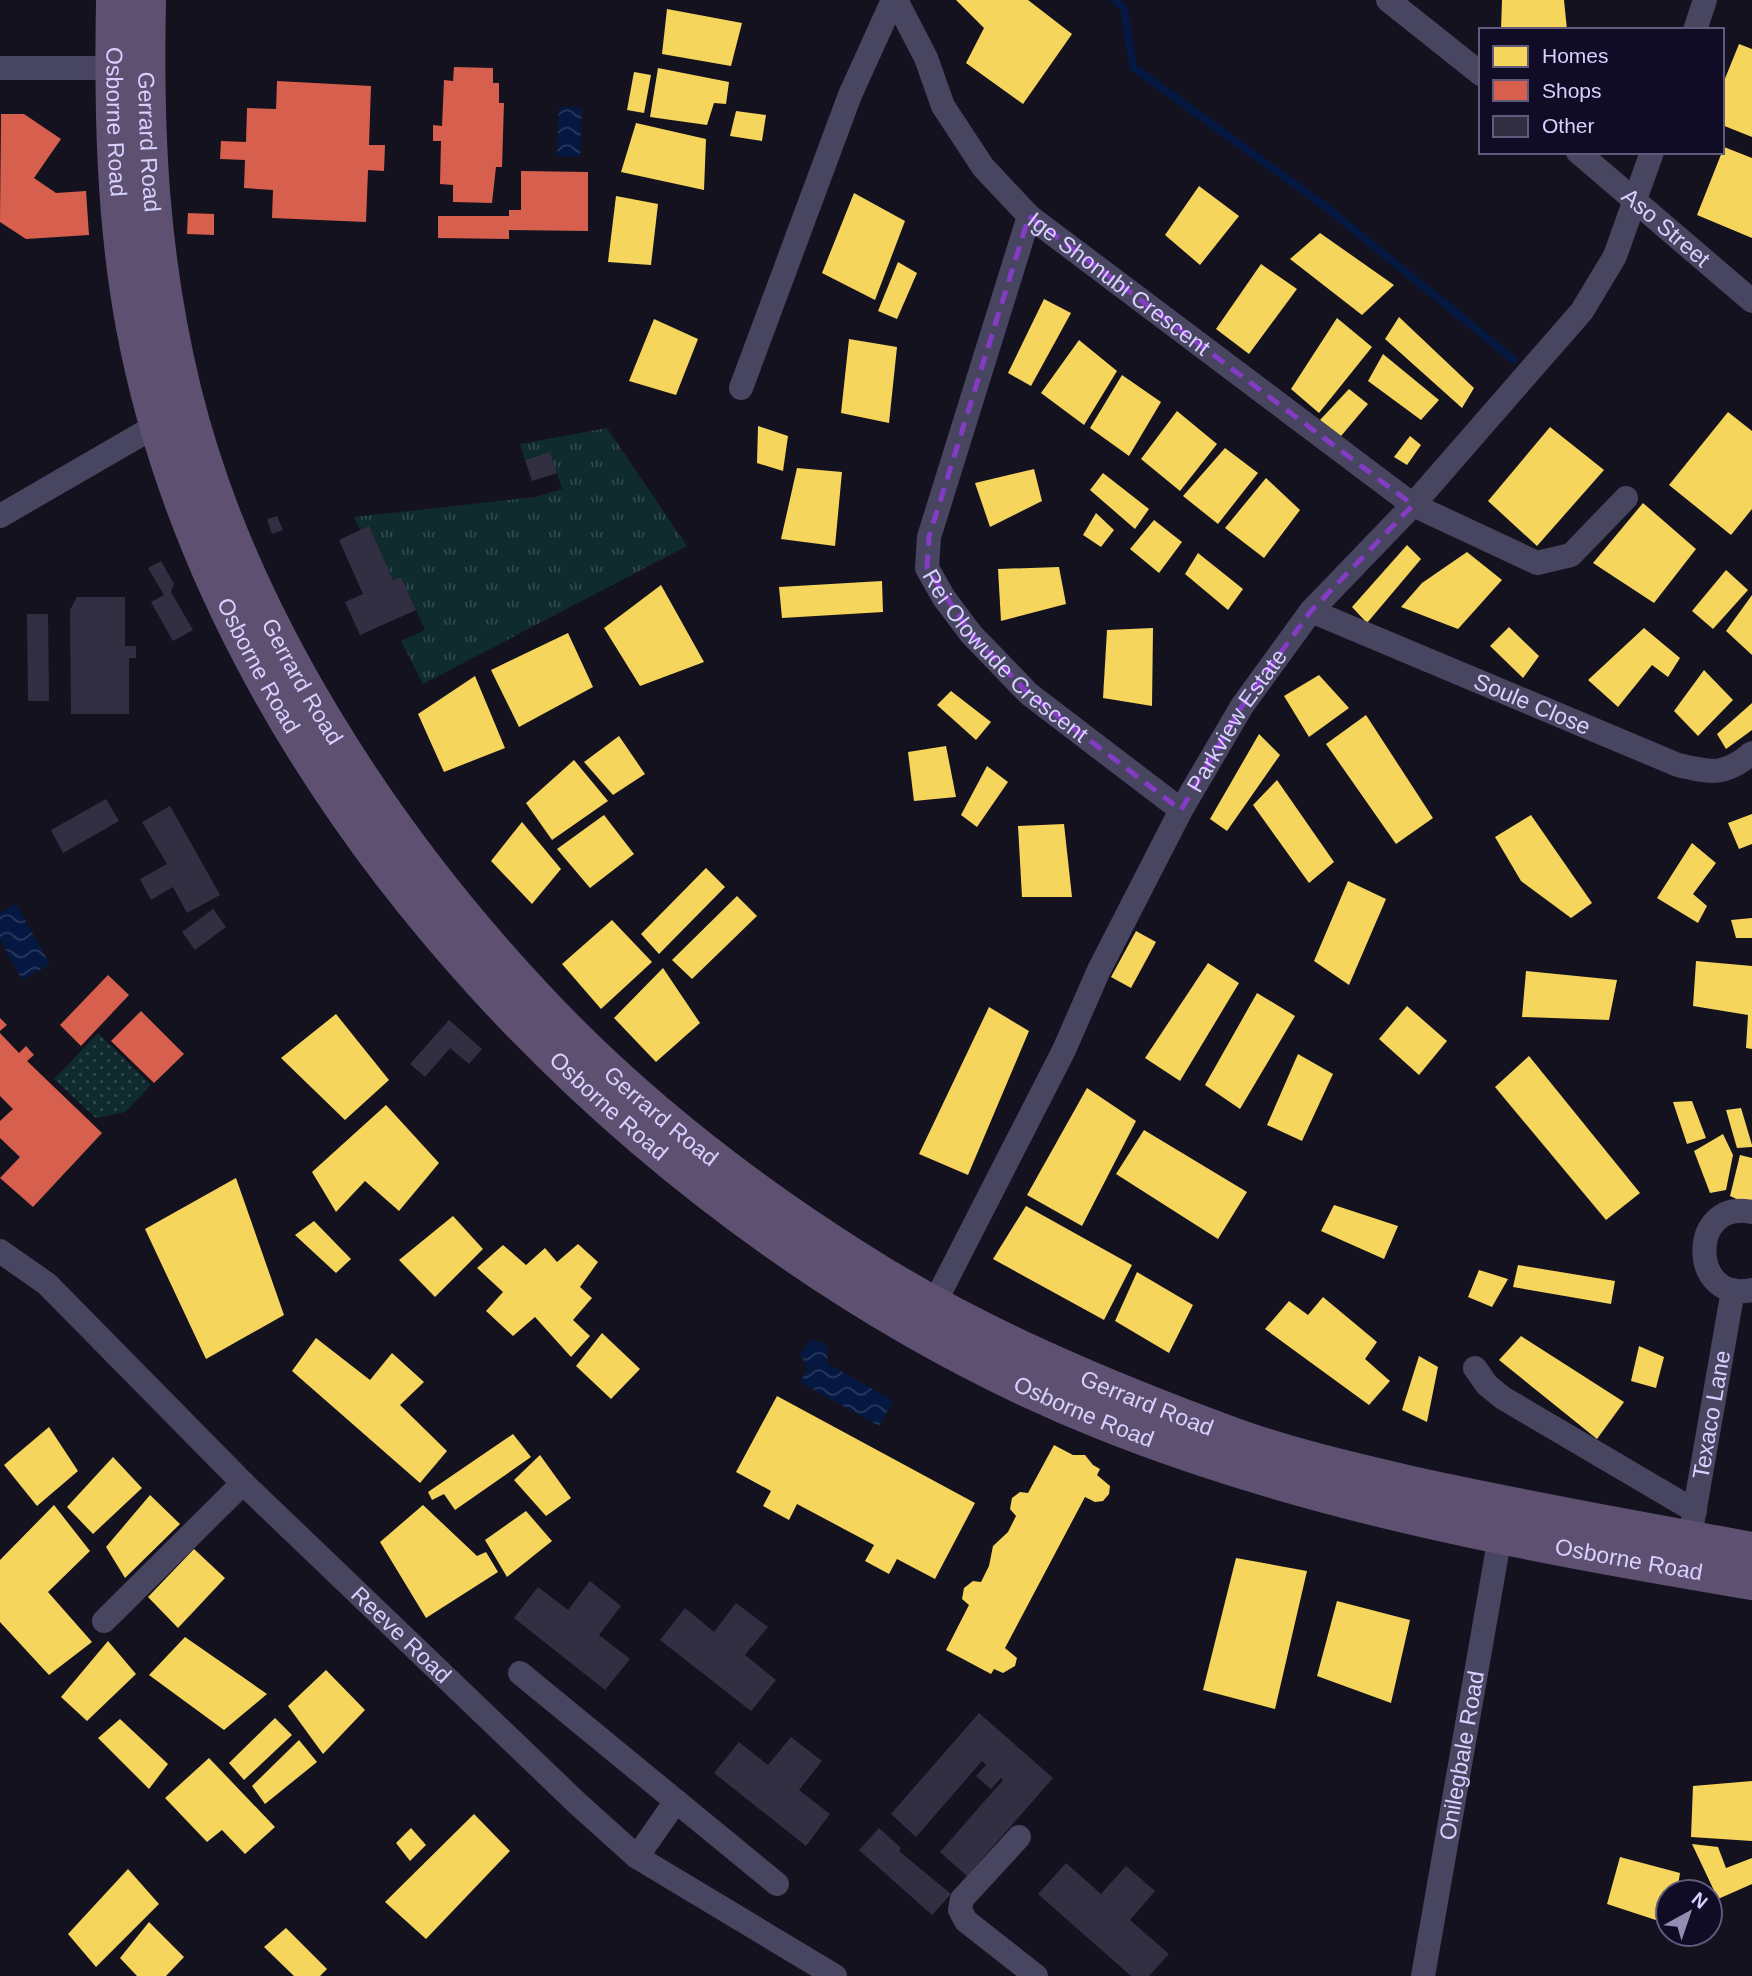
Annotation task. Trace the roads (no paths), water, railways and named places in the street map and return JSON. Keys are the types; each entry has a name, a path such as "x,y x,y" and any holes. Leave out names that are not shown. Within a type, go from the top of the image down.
{"main road":[{"name":"Osborne Road","path":"115,0 114,68 120,229 136,331 159,424 182,495 249,649 328,783 396,878 459,957 578,1080 638,1135 718,1198 849,1290 1017,1382 1102,1420 1229,1466 1500,1536 1752,1581"},
{"name":"Gerrard Road","path":"147,0 147,166 168,328 184,399 223,518 296,670 339,743 389,818 451,899 536,999 592,1055 657,1113 793,1217 865,1265 934,1304 1084,1378 1238,1438 1351,1471 1494,1504 1692,1525 1752,1551"}],"street":[{"path":"741,388 850,95 894,0"},
{"name":"Ige Shonubi Crescent","path":"894,0 926,58 943,106 983,167 1029,216 1413,505 1537,564 1572,555 1626,498"},
{"path":"1388,0 1479,72"},
{"path":"1696,28 1705,0"},
{"path":"0,68 114,68"},
{"name":"Aso Street","path":"1580,154 1634,203 1752,301"},
{"name":"Parkview Estate","path":"934,1304 1064,1050 1100,970 1181,810 1242,706 1311,611 1413,505 1582,311 1615,256 1651,154"},
{"name":"Rei Olowude Crescent","path":"1029,216 929,537 927,568 943,597 971,634 1029,694 1181,810"},
{"path":"0,516 159,424"},
{"name":"Soule Close","path":"1311,611 1678,765 1708,772 1733,769 1752,753"},
{"name":"Texaco Lane","path":"1692,1525 1743,1290 1711,1276 1703,1251 1705,1237 1722,1217 1734,1212 1752,1212"},
{"name":"Reeve Road","path":"0,1251 47,1284 243,1483 578,1804 637,1857 835,1976"},
{"path":"1475,1368 1487,1385 1503,1398 1692,1525"},
{"path":"104,1621 243,1483"},
{"name":"Onilegbale Road","path":"1423,1976 1500,1536"},
{"path":"520,1673 777,1884"},
{"path":"637,1857 676,1801"},
{"path":"1019,1837 962,1899 960,1910 966,1921 1037,1976"}],"water":[{"path":"559,107 582,108 580,157 557,156"},
{"path":"16,904 50,964 22,980 0,939 0,913"},
{"path":"811,1340 823,1343 828,1348 827,1363 893,1401 879,1426 800,1382 808,1369 800,1354"}],"waterway":[{"path":"1115,0 1124,8 1133,67 1326,207 1514,360"}]}
